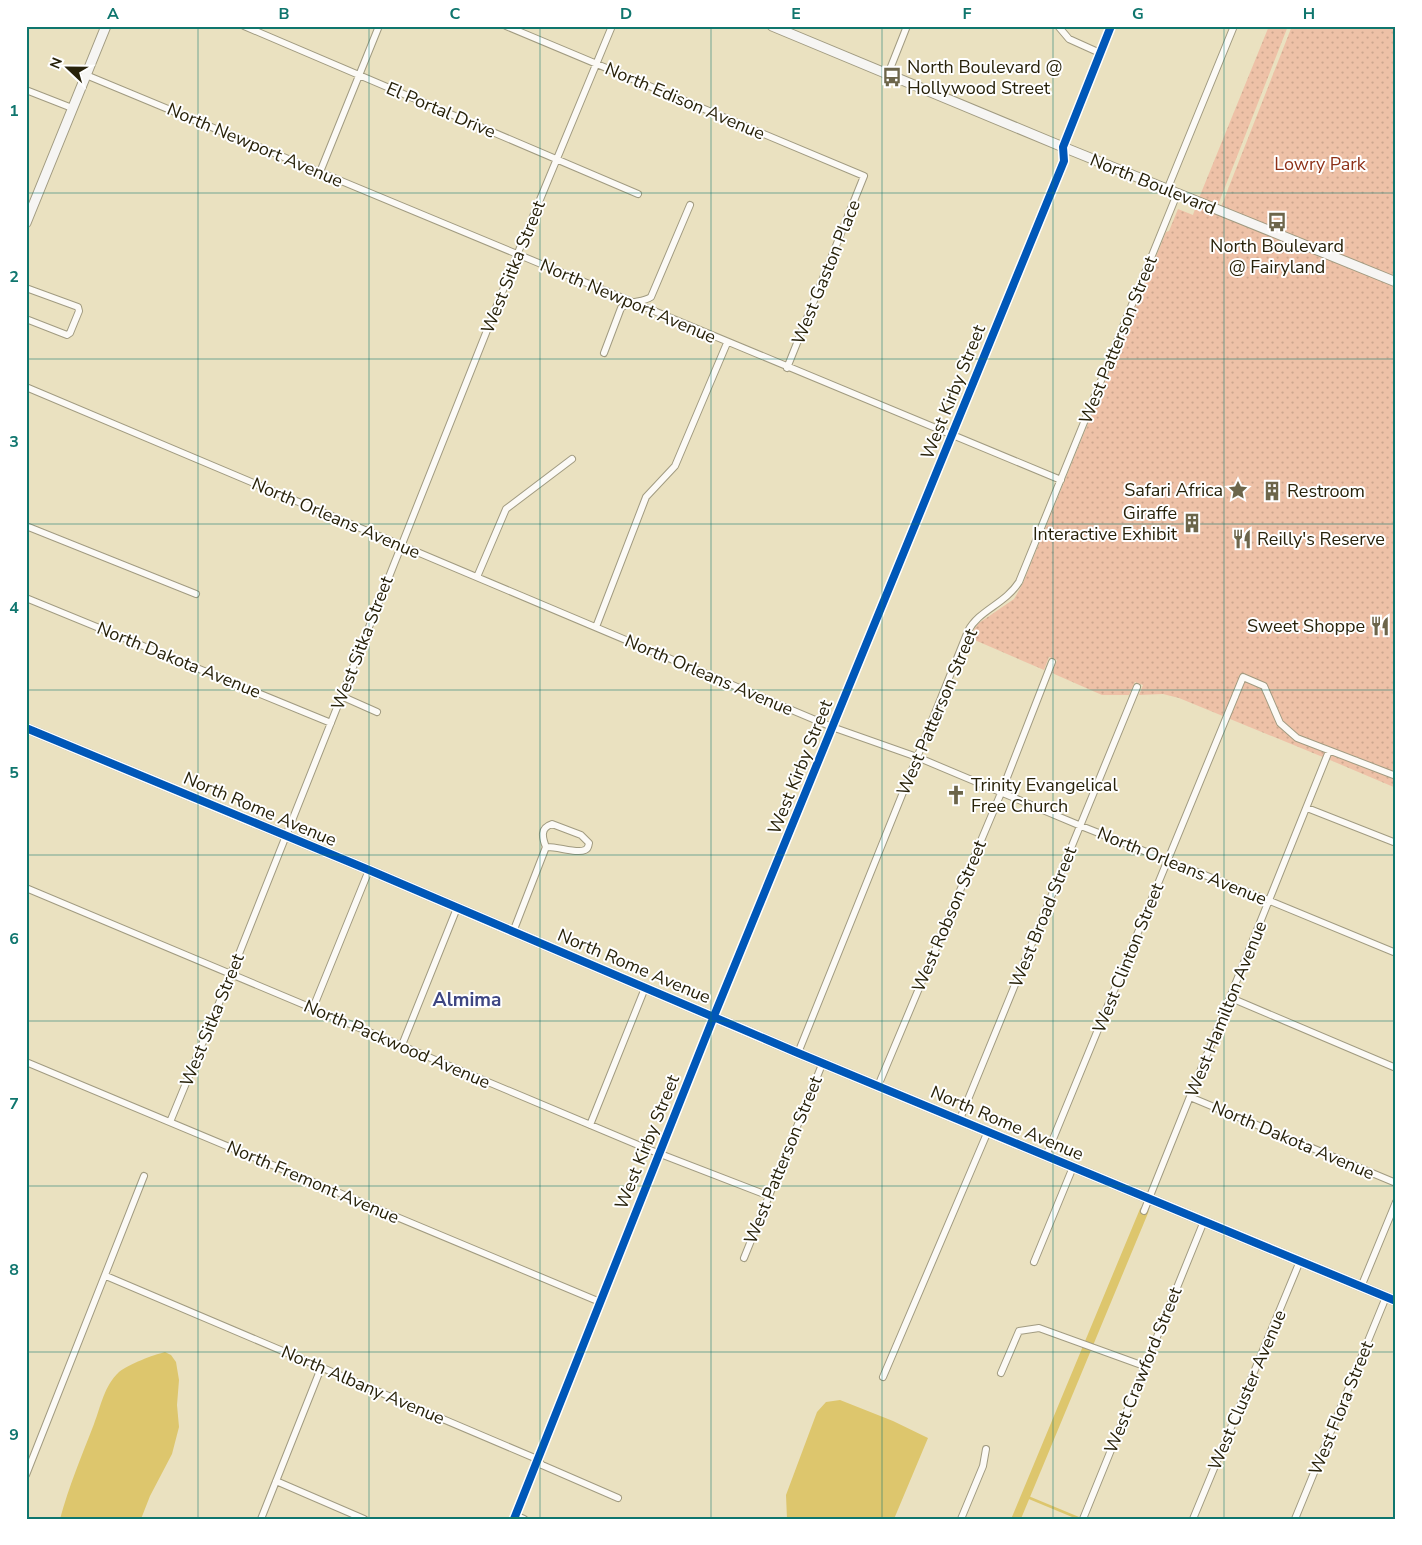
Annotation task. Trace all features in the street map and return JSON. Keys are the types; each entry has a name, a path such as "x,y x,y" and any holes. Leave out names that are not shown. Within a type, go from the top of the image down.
{"street":[{"path":"26,223 28,211 106,26"},
{"name":"El Portal Drive","path":"244,26 638,194"},
{"path":"320,172 379,26"},
{"name":"North Edison Avenue","path":"506,26 864,176"},
{"name":"West Sitka Street","path":"170,1122 231,974 517,254 612,26"},
{"name":"North Boulevard","path":"772,26 1177,194 1396,282"},
{"path":"888,74 907,26"},
{"path":"1058,26 1070,39 1100,53"},
{"name":"West Kirby Street","path":"514,1517 714,1017 1064,161 1063,147 1111,26"},
{"path":"1168,190 1234,26"},
{"name":"North Newport Avenue","path":"86,75 787,368 1061,480"},
{"path":"26,90 72,108"},
{"name":"West Gaston Place","path":"787,368 864,176"},
{"name":"West Patterson Street","path":"798,1053 971,626 978,618 1008,597 1016,587 1177,194"},
{"path":"604,353 621,308 631,303 645,301 651,297 690,205"},
{"path":"26,288 78,307 79,311 67,336 26,319"},
{"path":"596,626 646,497 675,466 727,343"},
{"name":"North Orleans Avenue","path":"26,387 832,727 918,757 1081,826 1396,953"},
{"path":"477,577 506,509 572,459"},
{"path":"26,526 196,594"},
{"name":"North Dakota Avenue","path":"26,598 331,723"},
{"name":"West Robson Street","path":"878,1086 1001,793 1052,662"},
{"name":"West Clinton Street","path":"1046,1156 1243,677 1264,686 1280,724 1297,738 1329,751"},
{"name":"West Broad Street","path":"960,1119 1137,687"},
{"path":"342,696 377,712"},
{"name":"North Rome Avenue","path":"26,728 368,870 798,1053 1396,1301"},
{"path":"1329,751 1396,776"},
{"name":"West Hamilton Avenue","path":"1144,1212 1329,751"},
{"path":"1307,808 1396,843"},
{"path":"513,932 546,847 542,835 545,828 552,824 581,835 589,843 588,847 582,850 546,847"},
{"path":"313,1008 368,870"},
{"name":"North Packwood Avenue","path":"26,888 590,1125 769,1196"},
{"path":"402,1046 457,908"},
{"path":"590,1125 645,988"},
{"path":"1230,998 1396,1068"},
{"name":"North Fremont Avenue","path":"26,1062 600,1302"},
{"name":"West Patterson Street","path":"744,1258 822,1062"},
{"name":"North Dakota Avenue","path":"1190,1097 1396,1183"},
{"path":"883,1377 988,1131"},
{"path":"1034,1262 1073,1167"},
{"path":"26,1475 144,1176"},
{"path":"1362,1287 1396,1202"},
{"name":"West Crawford Street","path":"1083,1519 1204,1221"},
{"name":"West Cluster Avenue","path":"1193,1519 1300,1261"},
{"name":"North Albany Avenue","path":"106,1276 537,1459 542,1465 618,1498"},
{"name":"West Flora Street","path":"1295,1519 1386,1297"},
{"path":"1001,1374 1019,1331 1039,1328 1144,1366"},
{"path":"261,1519 321,1368"},
{"path":"961,1519 983,1466 986,1449"},
{"path":"276,1482 364,1519"},
{"path":"514,1517 524,1519"}],"green space":[{"path":"1269,26 1288,26 1218,205 1199,198"},
{"name":"Lowry Park","path":"1292,26 1396,26 1396,278 1221,207"},
{"path":"1196,206 1396,286 1396,788 1179,698 1163,694 1139,695 1143,685 1135,682 1129,695 1102,695 1052,673 1057,660 1049,657 1044,670 970,638 979,623 1014,599 1023,583 1166,232 1169,231 1178,209 1193,215"}],"shaded area":[{"path":"165,1352 171,1355 176,1362 179,1380 177,1405 179,1427 172,1454 150,1496 141,1519 60,1519 67,1495 110,1384 123,1369 141,1360"},
{"path":"840,1400 893,1421 928,1438 894,1519 809,1519 803,1517 787,1519 786,1495 817,1412 826,1402"}],"waterway":[{"path":"1016,1519 1144,1211"},
{"path":"1025,1496 1078,1518"}],"cycle path":[{"path":"514,1519 716,1011 1064,161 1063,147 1111,26"},
{"path":"26,728 369,870 798,1053 1396,1301"}],"place":[{"name":"North Boulevard @ Hollywood Street","path":"892,77"},
{"name":"North Boulevard @ Fairyland","path":"1277,222"},
{"name":"Safari Africa","path":"1238,490"},
{"name":"Restroom","path":"1272,491"},
{"name":"Giraffe Interactive Exhibit","path":"1192,523"},
{"name":"Reilly's Reserve","path":"1242,539"},
{"name":"Sweet Shoppe","path":"1380,626"},
{"name":"Trinity Evangelical Free Church","path":"956,795"}],"district":[{"name":"Almima","path":"467,999"}]}
